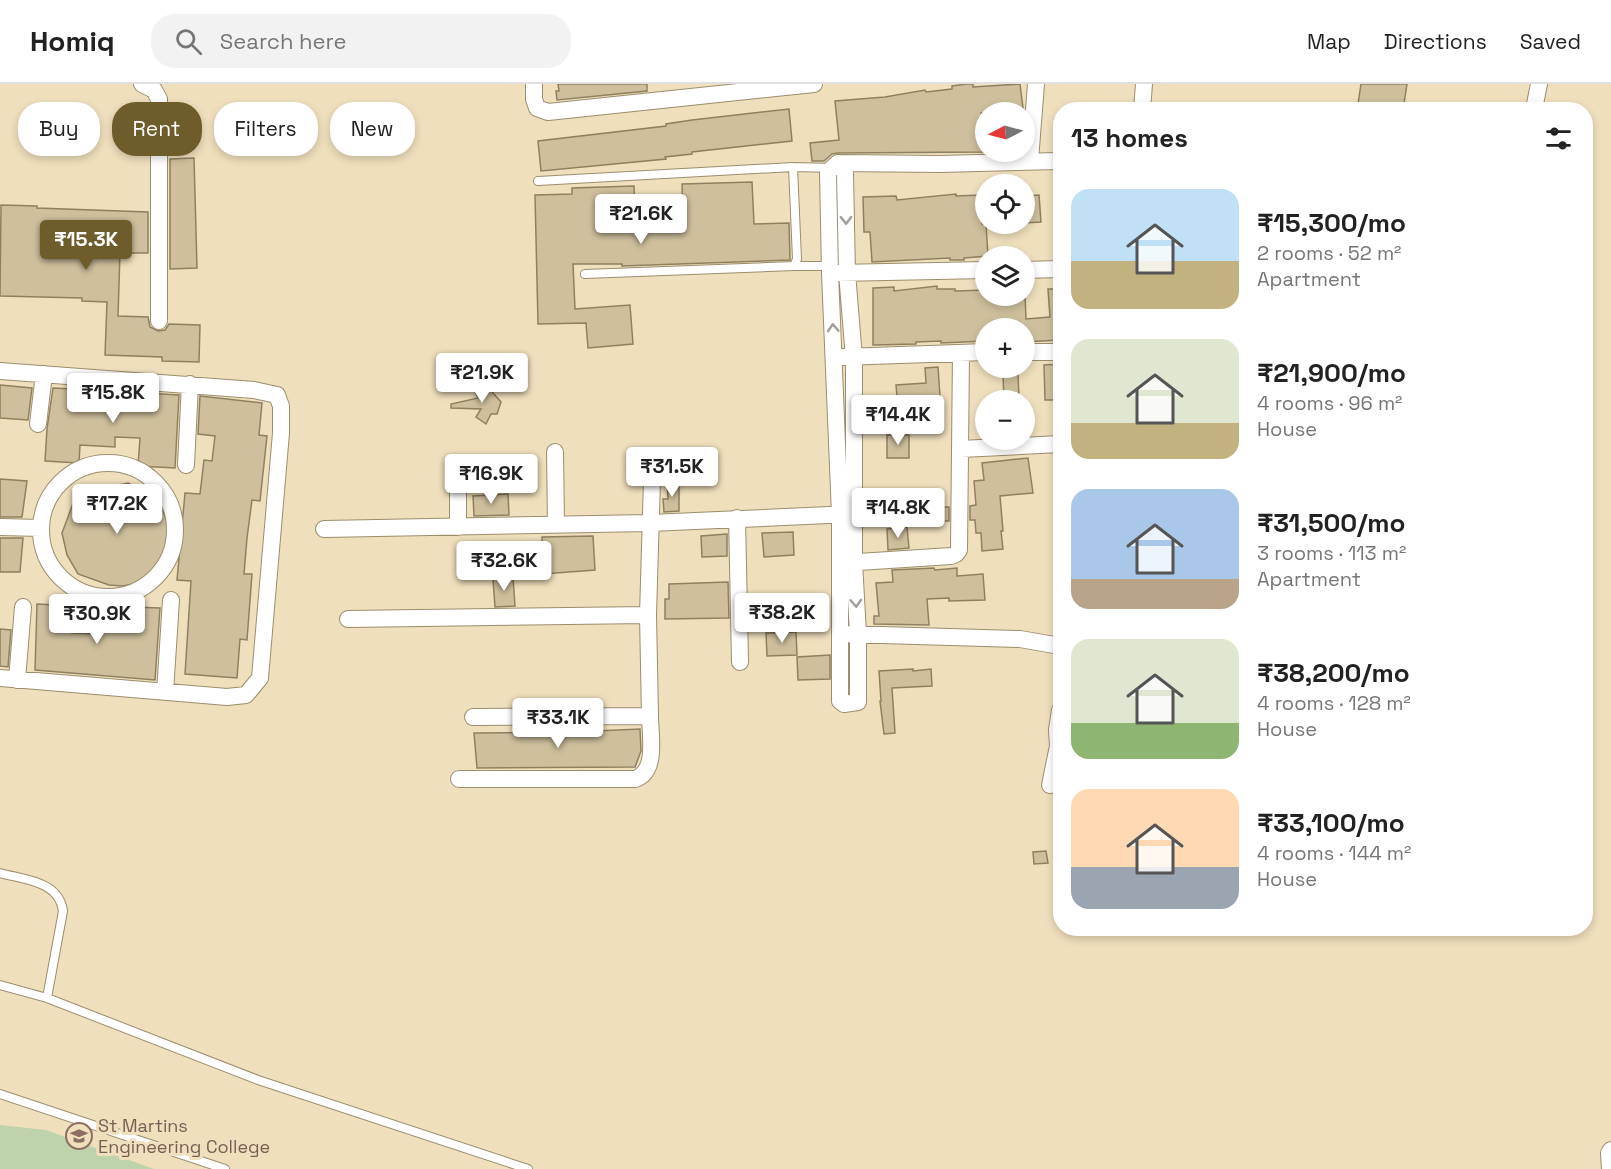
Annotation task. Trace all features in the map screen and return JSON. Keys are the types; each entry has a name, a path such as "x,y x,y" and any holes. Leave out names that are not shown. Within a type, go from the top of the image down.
{"street":[{"path":"142,84 154,90 159,99 159,321"},
{"path":"534,84 534,99 537,108 548,112 814,84"},
{"path":"1035,102 1036,84"},
{"path":"1143,102 1144,84"},
{"path":"1535,102 1539,84"},
{"path":"1035,160 1053,161"},
{"path":"848,514 834,357 836,271 833,168 985,162"},
{"path":"1035,270 1053,269"},
{"path":"836,271 975,270"},
{"path":"836,271 854,358 846,563 840,633 840,701 844,704 858,702 858,634 846,563"},
{"path":"834,357 975,352"},
{"path":"1035,352 1053,352"},
{"path":"846,563 956,554 960,545 962,353"},
{"path":"0,371 254,390 277,395 281,406 281,433 260,678 246,695 227,697 0,678"},
{"path":"38,424 44,374"},
{"path":"186,465 190,384"},
{"path":"961,449 1053,444"},
{"path":"555,452 556,525"},
{"path":"115,462 137,468 155,481 168,498 175,519 175,542 168,563 154,581 135,593 113,598 90,596 70,586 54,570 44,550 41,528 45,506 56,487 73,472 93,464 115,462"},
{"path":"458,469 458,527"},
{"path":"459,778 635,778 641,777 649,767 648,615 652,480"},
{"path":"324,529 650,524 848,514"},
{"path":"737,518 740,662"},
{"path":"0,527 41,528"},
{"path":"165,692 171,600"},
{"path":"17,680 23,608"},
{"path":"348,619 648,615"},
{"path":"840,633 1020,639 1053,644"},
{"path":"473,717 650,716"},
{"path":"1050,785 1053,770"},
{"path":"1610,1169 1609,1152 1611,1150"}],"lane":[{"path":"538,181 793,167 833,168"},
{"path":"793,167 797,259 794,266"},
{"path":"585,274 794,266 836,271"},
{"path":"0,873 53,889 62,899 63,911 48,998"},
{"path":"0,985 48,998 258,1080 528,1169"},
{"path":"0,1094 225,1169"}],"green space":[{"path":"0,1125 46,1130 154,1169 0,1169"}],"building":[{"path":"558,84 647,84 647,91 557,100"},
{"path":"1020,84 1022,102 975,102 975,152 838,153 832,154 824,161 812,161 810,143 839,140 835,101 952,89 952,86"},
{"path":"1361,84 1407,84 1404,102 1358,102"},
{"path":"789,109 792,141 692,152 692,154 665,157 666,159 541,171 538,141"},
{"path":"194,158 197,268 170,269 170,159"},
{"path":"752,182 754,224 789,223 790,260 622,266 622,264 573,264 575,309 630,305 633,344 588,348 586,323 538,324 535,195 572,194 572,188 634,186 635,216 683,215 682,184"},
{"path":"956,194 956,196 975,195 975,234 987,234 987,246 975,246 975,257 964,258 964,260 950,260 950,258 872,262 870,232 864,232 863,197 896,196 897,200"},
{"path":"1035,195 1039,195 1041,222 1035,222"},
{"path":"1,205 148,212 148,253 120,253 118,316 148,317 150,327 158,331 165,330 169,324 200,325 199,362 162,361 162,357 105,355 107,302 82,301 82,298 0,296"},
{"path":"937,286 937,289 975,290 975,306 1025,306 1026,318 975,318 975,341 873,345 873,288 894,287 894,291"},
{"path":"1048,289 1053,289 1053,340 1035,341 1035,318 1050,317"},
{"path":"1053,364 1053,400 1045,400 1044,365"},
{"path":"938,367 940,396 897,397 896,385 926,383 925,368"},
{"path":"1003,378 1018,378 1019,390 1004,390"},
{"path":"485,384 501,402 497,414 491,414 486,424 476,417 481,409 451,408 451,404 478,398 474,389"},
{"path":"0,385 32,388 28,420 0,418"},
{"path":"53,388 179,395 175,468 138,466 140,438 115,437 115,447 80,445 79,463 45,461"},
{"path":"200,396 262,403 259,435 267,436 260,501 252,500 247,538 244,574 252,574 247,640 240,639 237,678 185,674 191,581 177,580 185,493 200,494 204,460 212,461 215,436 198,434"},
{"path":"887,435 909,435 909,458 887,458"},
{"path":"1028,458 1033,493 1000,496 1003,549 982,551 981,533 976,533 975,520 970,520 970,506 976,505 974,481 984,480 982,463"},
{"path":"0,479 27,481 22,517 0,517"},
{"path":"679,481 679,511 664,512 663,499 668,499 667,482"},
{"path":"128,483 151,496 162,509 175,538 156,570 138,583 123,586 109,585 78,574 67,555 62,533 74,501 96,490"},
{"path":"508,494 509,515 474,516 473,496"},
{"path":"934,507 949,507 949,521 935,521"},
{"path":"907,527 909,548 888,550 887,529"},
{"path":"793,532 794,555 764,557 762,533"},
{"path":"727,534 727,556 702,557 701,536"},
{"path":"593,536 595,570 543,574 542,537"},
{"path":"0,538 23,538 20,572 0,572"},
{"path":"934,568 935,570 957,568 957,576 983,574 985,600 927,599 929,625 874,624 874,616 879,616 876,583 893,582 892,570"},
{"path":"513,578 515,606 495,607 493,579"},
{"path":"728,582 729,618 665,619 665,599 669,599 669,584"},
{"path":"37,604 73,606 72,633 97,634 98,624 132,625 133,607 160,608 155,680 35,670"},
{"path":"0,629 11,630 8,667 0,666"},
{"path":"796,632 797,655 767,656 766,633"},
{"path":"830,655 830,679 798,680 797,657"},
{"path":"913,669 913,671 931,669 932,686 892,688 895,733 884,734 879,671"},
{"path":"640,729 641,751 635,767 477,768 474,733"},
{"path":"1046,851 1048,863 1034,864 1033,852"}],"place":[{"name":"St Martins Engineering College","path":"79,1136"}]}
